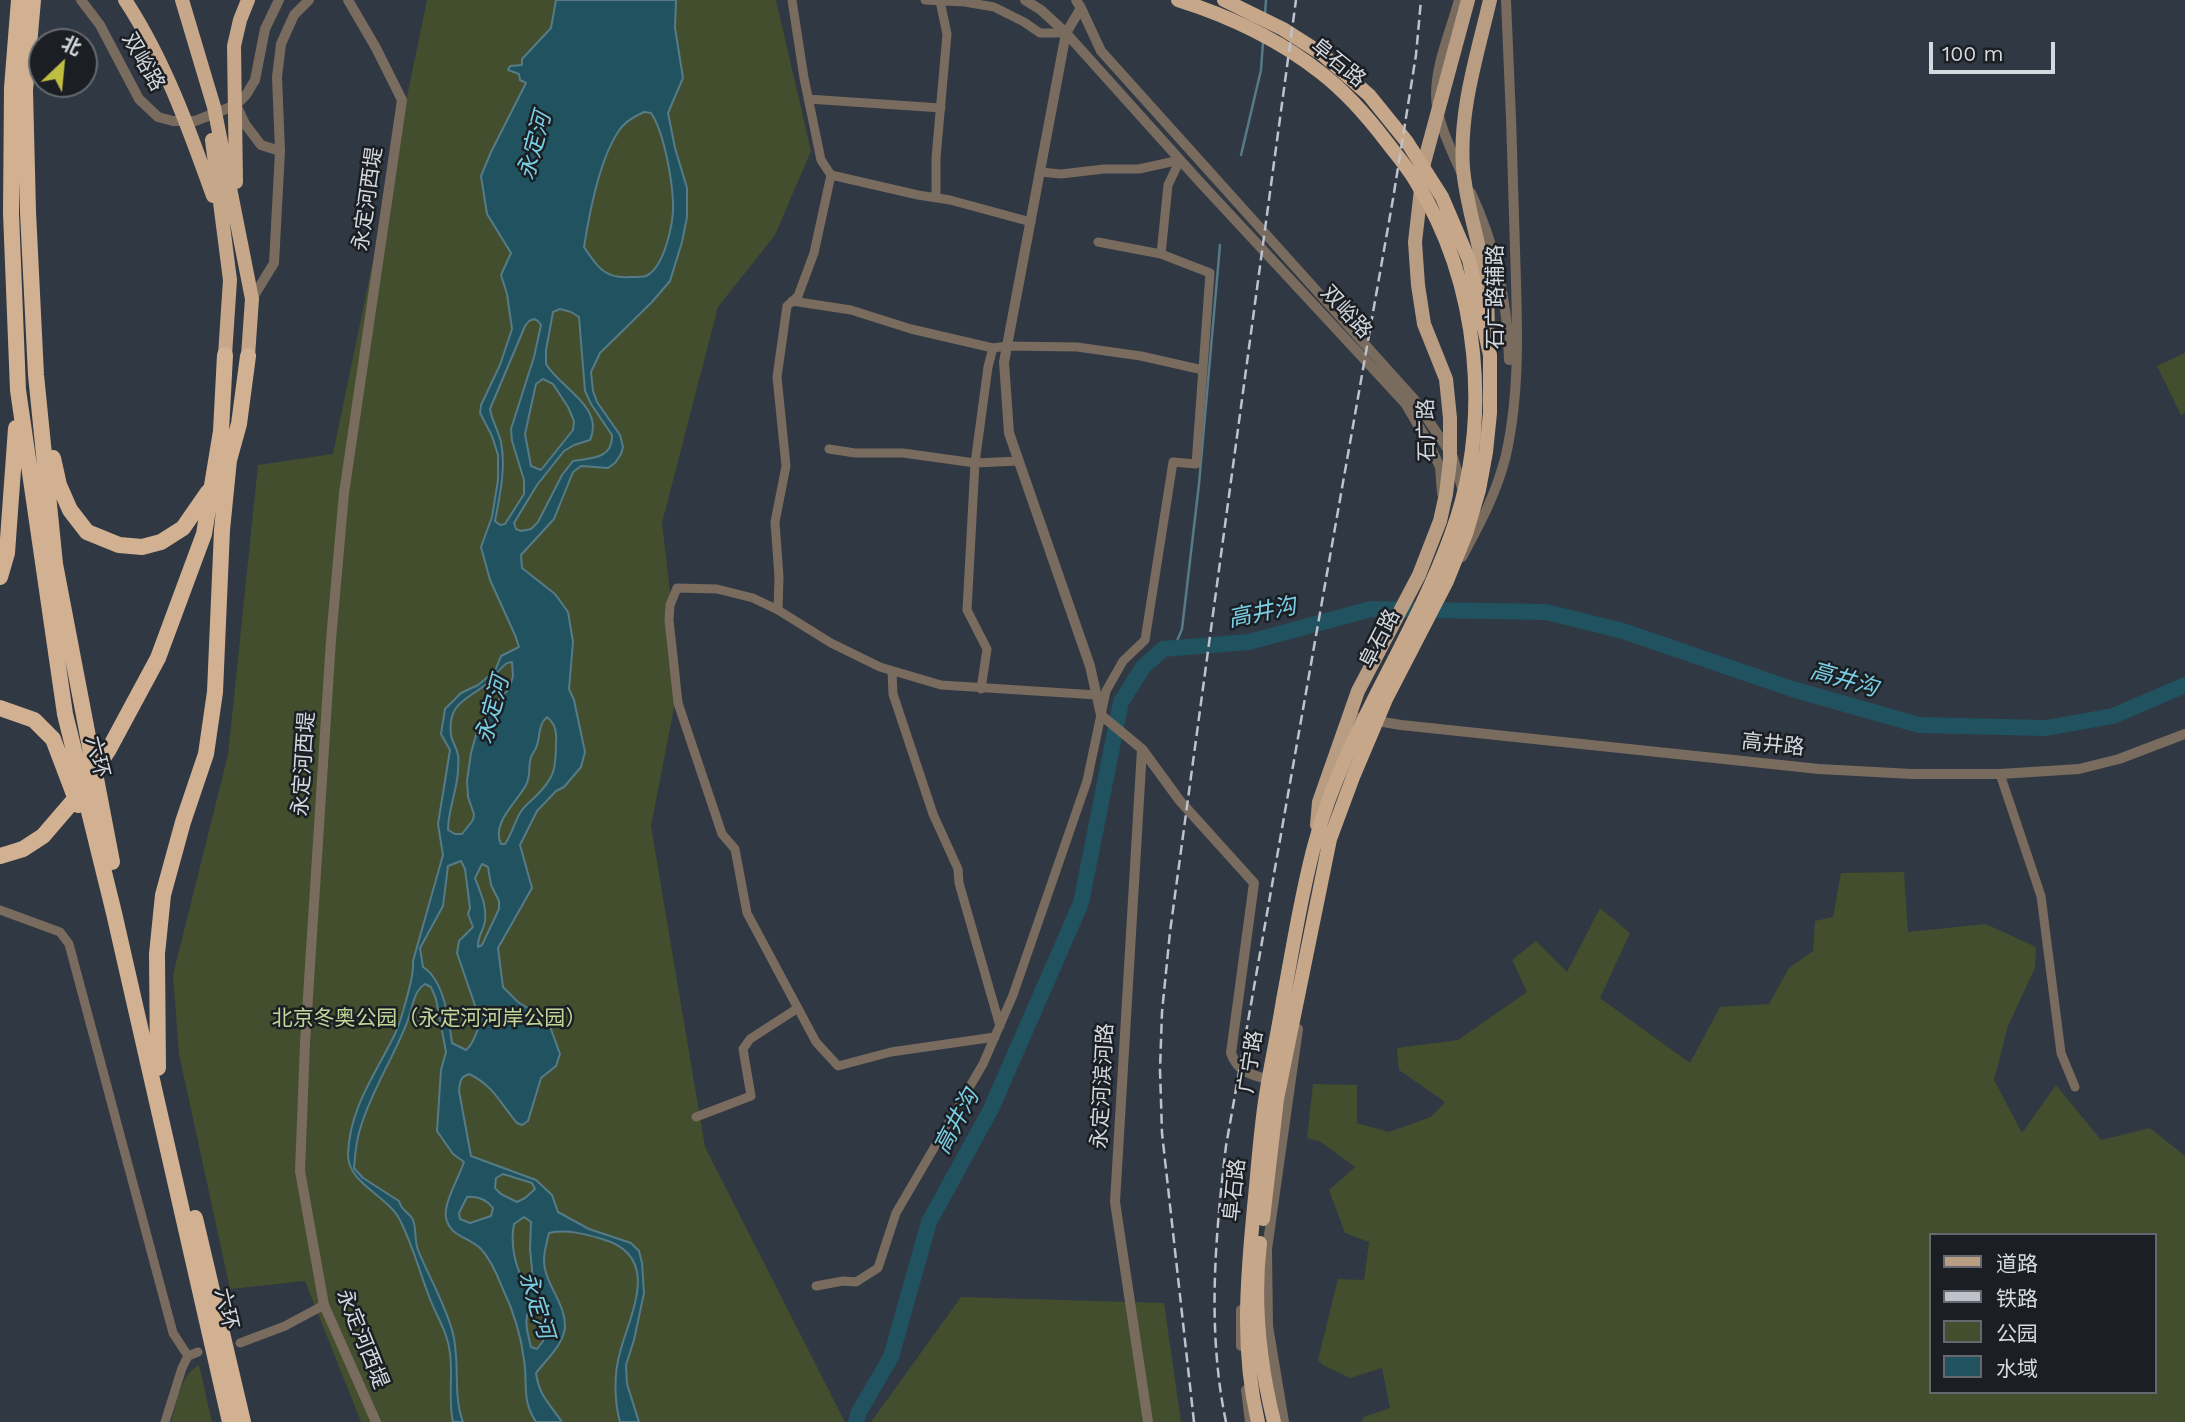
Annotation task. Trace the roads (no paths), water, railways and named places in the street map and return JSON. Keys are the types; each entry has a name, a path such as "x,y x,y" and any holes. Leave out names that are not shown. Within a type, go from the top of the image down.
{"highway":[{"path":"19,0 19,89"},
{"path":"19,89 33,0"},
{"path":"113,751 167,661 192,596 239,424 252,299 230,224 148,39 125,0"},
{"path":"230,224 221,133 234,46 248,0"},
{"name":"阜石路","path":"1178,0 1212,11 1277,42 1321,72 1363,110 1416,180 1443,232 1458,278 1472,342 1475,375 1473,440 1453,532 1432,583 1334,782 1314,843 1265,1099 1246,1292 1246,1330 1258,1422"},
{"name":"阜石路","path":"1224,0 1283,29 1322,54 1369,95 1407,142 1442,197 1469,260 1490,355 1490,413 1486,452 1479,490 1466,534 1447,581 1386,699 1353,777 1330,839 1312,919 1277,1099 1259,1248 1259,1328 1274,1422"},
{"path":"0,865 19,861 88,798 158,658 204,534 221,431 230,280 230,224 221,133 210,108 179,4"},
{"name":"六环","path":"19,89 36,375 55,564 110,852 243,1422"},
{"name":"六环","path":"19,89 11,213 18,390 65,714 114,913 230,1422"},
{"path":"36,375 59,485 70,510 88,532 118,545 142,547 161,542 183,528 212,487"},
{"path":"0,577 7,553 13,494 18,390"},
{"path":"159,1068 157,954 163,895 183,822 206,754 215,692 220,566 229,460"},
{"path":"0,708 34,720 53,739 64,764 114,913"},
{"path":"0,856 45,839"}],"main road":[{"name":"石广路","path":"1314,843 1319,802 1358,691 1419,575 1440,521 1446,494 1450,461 1450,418 1446,379 1424,324 1415,242 1424,163 1468,0"},
{"path":"1490,0 1468,88 1463,128 1463,169 1485,274 1490,355"}],"street":[{"name":"双峪路","path":"81,0 100,24 139,99 158,117 173,121 195,121 236,105"},
{"path":"279,0 265,29 255,79 246,95 236,105 244,124 261,145 280,151"},
{"path":"252,299 274,263 280,151 277,77 281,44 294,15 309,0"},
{"name":"永定河西堤","path":"348,0 402,100 344,493 331,640 307,1002 300,1171 324,1305 376,1422"},
{"path":"778,610 779,577 775,522 786,466 777,377 787,306 798,296 814,253 831,176 821,160 792,0"},
{"path":"925,0 994,7 1040,33 1066,33"},
{"name":"双峪路","path":"1025,0 1041,10 1066,33 1405,403 1440,467 1441,514 1434,542 1413,594 1353,717"},
{"name":"石广路辅路","path":"1459,0 1443,56 1436,96 1446,140 1484,221 1498,269 1509,355 1507,427 1501,457 1487,495 1479,497 1463,491"},
{"name":"石广路辅路","path":"1450,581 1494,493 1506,454 1513,414 1515,268 1506,0"},
{"path":"936,198 936,158 947,34 940,1"},
{"name":"双峪路","path":"1080,3 1101,51 1414,400 1453,457 1463,491 1462,542 1450,581 1378,722"},
{"path":"1080,3 1066,33 1004,362 1009,433 1090,666 1101,715 1142,749 1180,801 1254,883 1231,1053 1240,1068 1251,1075 1267,1079"},
{"path":"808,99 940,108"},
{"path":"1040,172 1061,174 1104,169 1139,169 1180,160"},
{"path":"1161,254 1168,185 1180,160"},
{"path":"831,176 950,200 1031,222"},
{"path":"816,1286 843,1281 856,1282 878,1268 896,1213 983,1064 1022,971 1087,781 1106,691 1123,661 1145,640 1173,462 1196,464 1210,273 1161,254 1098,242"},
{"path":"1498,269 1507,272 1515,268"},
{"path":"792,302 851,310 911,329 993,348 1077,347 1141,356 1203,370"},
{"path":"981,689 987,649 967,610 975,463 993,348"},
{"path":"829,449 855,453 903,453 975,463 1019,461"},
{"path":"995,1037 891,1052 838,1066 816,1042 747,913 735,849 722,834 678,703 669,620 670,605 677,588 717,589 753,598 831,643 880,667 942,685 1097,695"},
{"path":"892,671 893,694 933,814 958,869 959,883 1000,1026"},
{"name":"高井路","path":"1353,717 1378,722 1819,769 1912,774 2000,774 2080,769 2119,759 2185,734"},
{"name":"广宁路","path":"1250,1422 1240,1330 1242,1279 1255,1155 1291,931 1308,848 1353,717"},
{"name":"广宁路","path":"1284,1422 1268,1326 1267,1249 1310,946 1329,847 1353,775 1378,722"},
{"name":"永定河滨河路","path":"1142,749 1115,1202 1148,1422"},
{"path":"2000,774 2041,896 2061,1053 2075,1087"},
{"path":"0,910 60,932 69,944 173,1333 193,1354 182,1368 165,1422"},
{"path":"696,1117 751,1096 743,1049 750,1039 798,1008"},
{"path":"240,1343 285,1326 324,1305"}],"water":[{"name":"永定河","path":"556,0 676,0 675,28 683,78 668,113 687,188 687,217 670,281 600,353 591,372 597,402 620,435 623,447 621,454 608,468 581,466 573,472 554,519 521,555 522,568 555,594 568,612 573,642 569,689 574,700 585,752 581,767 564,787 556,791 537,811 520,845 532,888 498,948 503,987 518,1002 548,1021 560,1054 556,1066 541,1078 528,1121 522,1125 517,1123 490,1089 477,1078 469,1074 462,1078 459,1091 471,1156 536,1180 552,1195 558,1212 589,1229 631,1243 639,1251 644,1293 626,1365 627,1384 639,1422 620,1422 615,1387 618,1360 638,1287 632,1258 620,1247 602,1239 569,1232 549,1233 544,1257 545,1269 562,1310 565,1327 558,1346 536,1373 542,1394 562,1422 536,1422 531,1414 519,1332 498,1277 481,1249 456,1233 446,1218 449,1198 464,1162 453,1154 437,1131 441,1070 446,1052 436,999 431,987 425,984 416,994 404,1031 366,1112 358,1136 354,1168 363,1178 399,1201 414,1221 418,1250 445,1309 455,1341 458,1400 463,1422 453,1422 451,1362 445,1332 397,1215 360,1181 350,1165 349,1139 358,1108 401,1018 412,979 413,961 443,855 438,824 450,750 441,734 445,709 461,693 478,685 495,671 501,656 519,647 490,580 481,547 492,517 498,480 498,455 480,413 481,405 500,365 512,329 501,275 511,253 487,214 481,176 526,83 520,80 519,74 508,70 510,66 522,65 522,59 551,28","holes":["644,112 651,113 656,121 669,169 673,210 667,243 653,271 646,276 621,277 602,270 584,247 592,204 606,157 620,129","560,309 571,312 579,317 585,391 612,435 611,443 609,449 600,456 573,461 562,475 538,522 531,529 521,531 516,529 514,523 537,485 564,451 590,440 593,428 586,408 546,364 553,312","534,319 541,325 534,357 511,429 524,480 524,494 505,524 500,525 495,521 503,462 500,438 490,409 525,326","543,379 553,384 568,407 574,421 573,430 541,470 531,466 525,434 536,384","512,662 513,676 509,689 485,714 471,753 467,781 473,820 462,834 455,834 448,830 458,763 451,735 452,715 461,703 489,682 502,667","547,717 556,731 553,772 547,784 521,811 505,844 501,844 499,828 528,782 530,760 536,749 542,724","461,861 465,869 470,908 468,914 473,927 459,941 457,953 481,1023 466,1050 452,1043 441,991 423,967 420,948 443,906 448,866","482,864 488,867 499,909 482,945 478,947 484,924 484,904 475,878","503,1174 532,1183 535,1189 517,1202 495,1188 496,1178","467,1197 488,1202 493,1208 491,1216 470,1223 460,1219 459,1213","524,1217 531,1222 533,1280 526,1285 516,1264 514,1224","536,1302 543,1303 549,1313 543,1341 537,1349 531,1347 527,1317"]}],"waterway":[{"path":"1265,14 1266,0"},
{"path":"1241,155 1261,70 1263,42"},
{"path":"1174,648 1182,629 1199,484 1220,245"},
{"name":"高井沟","path":"856,1422 891,1357 929,1222 991,1109 1081,903 1121,702 1143,667 1163,649 1249,642 1371,609 1546,612 1623,631 1792,689 1919,725 2046,728 2113,716 2185,685"}],"railway":[{"path":"1194,1422 1162,1133 1162,1012 1170,932 1296,0"},
{"path":"1226,1422 1216,1353 1215,1319 1216,1250 1226,1146 1393,199 1416,55 1421,0"}],"park label":[{"name":"北京冬奥公园（永定河河岸公园）","path":"429,1019"}]}
